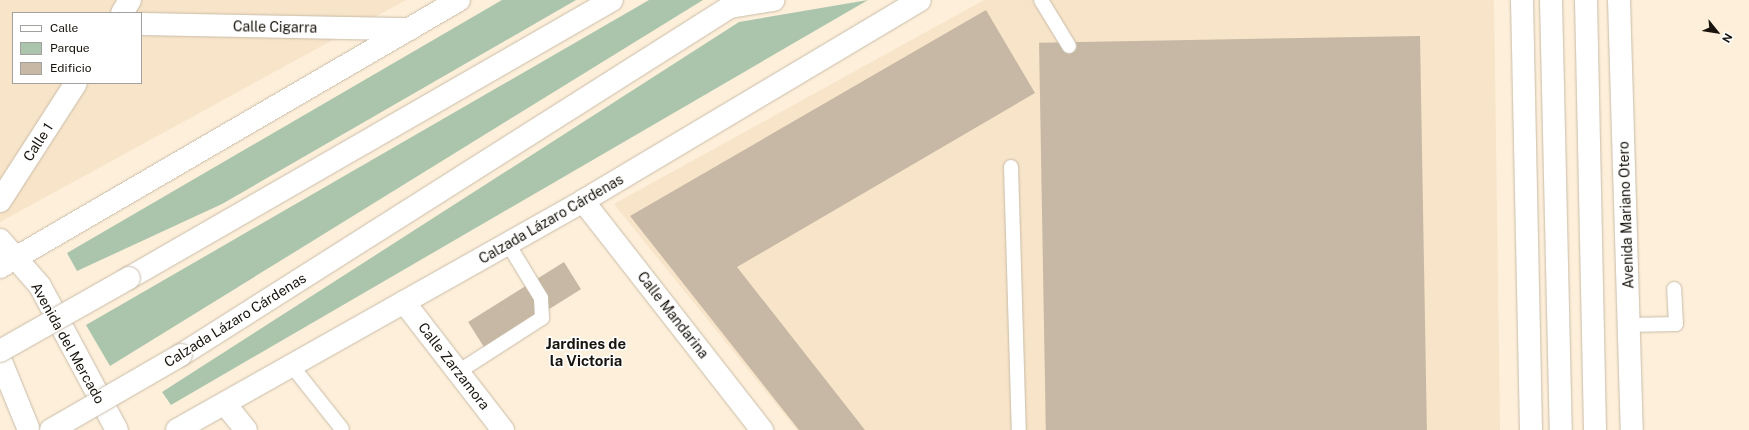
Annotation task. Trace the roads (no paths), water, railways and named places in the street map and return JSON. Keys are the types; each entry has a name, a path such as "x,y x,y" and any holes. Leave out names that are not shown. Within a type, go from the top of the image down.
{"main road":[{"path":"123,12 130,0"},
{"path":"0,351 612,0"},
{"path":"736,3 773,0"},
{"name":"Calzada Lázaro Cárdenas","path":"177,430 584,201 920,0"},
{"path":"1522,0 1531,430"},
{"path":"1551,0 1561,430"},
{"path":"1586,0 1595,430"},
{"name":"Avenida Mariano Otero","path":"1620,0 1632,430"},
{"path":"8,262 410,29 453,2"},
{"name":"Calzada Lázaro Cárdenas","path":"51,430 181,355 736,3"},
{"name":"Calle Cigarra","path":"142,24 410,29"},
{"name":"Calle 1","path":"0,200 75,84"},
{"name":"Calle Mandarina","path":"584,201 762,430"},
{"name":"Avenida del Mercado","path":"0,240 8,262 40,286 117,430"},
{"name":"Calle Zarzamora","path":"404,302 503,430"},
{"path":"0,359 29,430"},
{"path":"225,404 246,430"}],"lane":[{"path":"1041,0 1069,46"},
{"path":"1012,167 1019,430"},
{"path":"458,372 542,318 541,298 508,244"},
{"path":"1629,325 1676,324 1674,289"},
{"path":"292,366 342,429"}],"district":[{"name":"Jardines de la Victoria","path":"586,352"}]}
